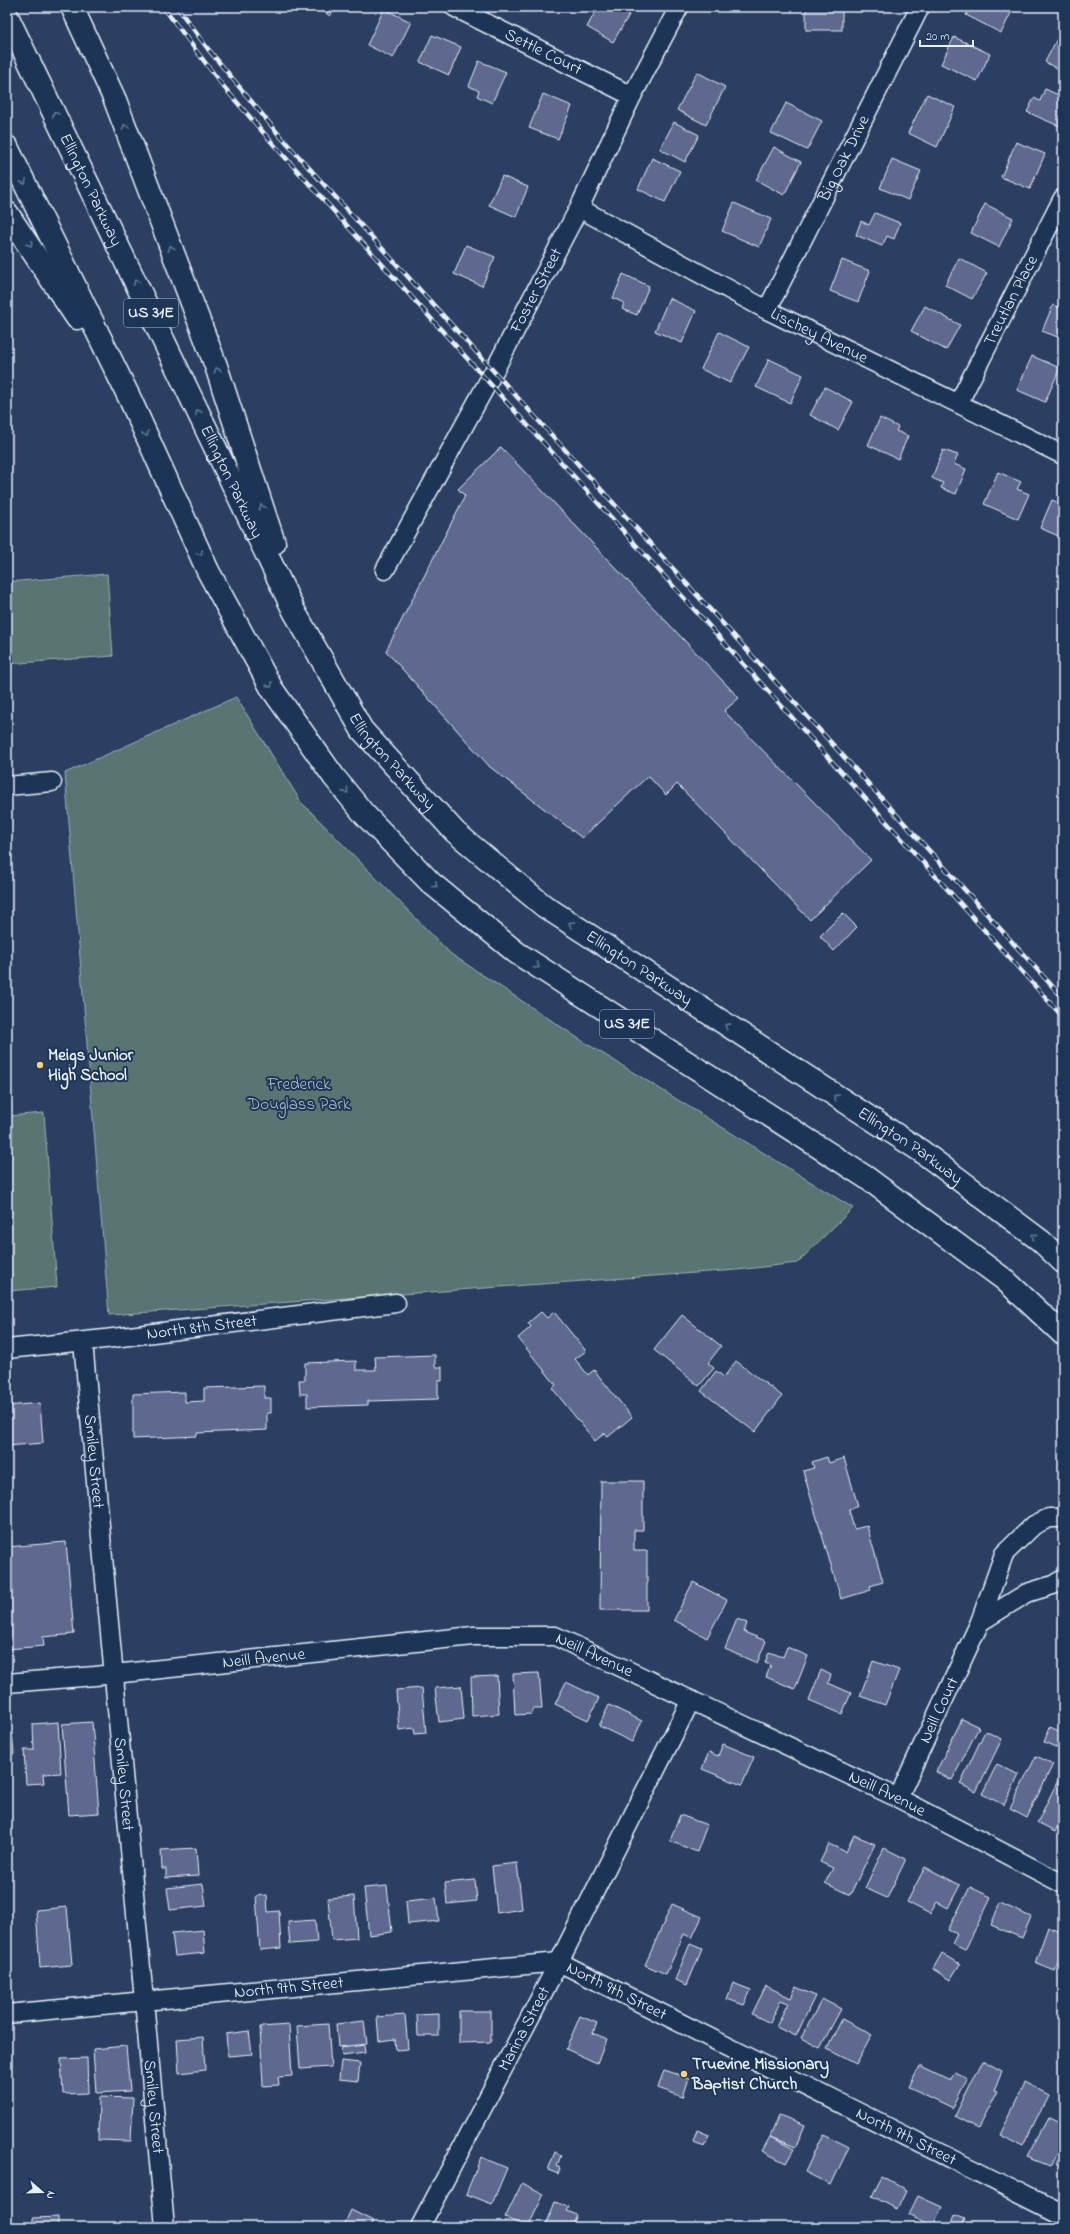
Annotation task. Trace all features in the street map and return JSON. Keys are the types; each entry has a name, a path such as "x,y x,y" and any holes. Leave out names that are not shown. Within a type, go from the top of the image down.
{"highway":[{"path":"72,7 115,100 216,366 294,611"},
{"name":"Ellington Parkway","path":"7,16 294,611 362,730 455,832 544,906 921,1151 1041,1241 1063,1262"},
{"name":"US 31E","path":"7,147 130,399 208,571 272,689 334,777 364,814 431,883 517,953 867,1178 1005,1280 1063,1334"},
{"path":"7,213 23,234 130,399"}],"street":[{"name":"Settle Court","path":"454,7 632,96"},
{"name":"Foster Street","path":"385,570 494,372 579,208 632,96 680,7"},
{"name":"Big Oak Drive","path":"767,310 920,7"},
{"name":"Treutlan Place","path":"959,402 1063,198"},
{"name":"Lischey Avenue","path":"579,208 767,310 959,402 1063,455"},
{"path":"7,786 52,782"},
{"name":"North 8th Street","path":"7,1349 83,1342 396,1302"},
{"name":"Smiley Street","path":"83,1342 115,1673 165,2227"},
{"name":"Neill Court","path":"898,1798 980,1622 1004,1554 1034,1525 1049,1518 1063,1518"},
{"path":"980,1622 1027,1593 1053,1585 1063,1578"},
{"name":"Neill Avenue","path":"7,1683 473,1636 555,1636 898,1798 1063,1884"},
{"name":"Marina Street","path":"426,2225 690,1700"},
{"name":"North 9th Street","path":"7,2014 558,1962 1063,2215"}],"green space":[{"path":"107,574 113,656 7,664 7,582"},
{"name":"Frederick Douglass Park","path":"236,697 301,802 451,954 584,1042 853,1208 797,1263 737,1270 109,1315 65,773"},
{"path":"44,1113 57,1287 7,1291 7,1116"}],"building":[{"path":"317,7 336,7 330,16"},
{"path":"598,7 615,7 629,15 613,42 587,27"},
{"path":"806,7 842,7 842,30 806,30"},
{"path":"970,7 1014,7 1001,33 966,15"},
{"path":"384,9 411,22 393,58 367,45"},
{"path":"432,35 461,47 449,75 420,62"},
{"path":"954,37 990,54 977,81 941,64"},
{"path":"1058,37 1063,40 1063,72 1045,62"},
{"path":"479,61 506,72 492,103 477,96 479,91 469,86"},
{"path":"697,72 725,87 706,125 677,110"},
{"path":"1045,89 1063,97 1063,117 1059,126 1027,112 1034,98 1040,101"},
{"path":"543,94 572,106 558,139 529,128"},
{"path":"927,94 955,107 937,147 908,133"},
{"path":"786,103 822,121 807,150 771,133"},
{"path":"674,122 699,135 685,162 660,149"},
{"path":"1016,142 1045,154 1030,189 1001,177"},
{"path":"774,147 801,162 784,195 756,180"},
{"path":"652,158 680,171 665,202 638,189"},
{"path":"892,159 921,171 908,200 880,188"},
{"path":"502,176 528,187 516,217 489,205"},
{"path":"734,203 771,219 759,247 722,231"},
{"path":"985,204 1013,218 999,247 971,233"},
{"path":"875,213 900,223 894,239 887,236 882,246 856,235 861,221 869,225"},
{"path":"466,245 495,257 482,286 454,274"},
{"path":"959,258 987,273 972,299 945,285"},
{"path":"842,260 870,271 858,302 830,291"},
{"path":"623,274 649,286 637,315 622,309 624,303 613,298"},
{"path":"669,298 696,311 682,343 655,331"},
{"path":"1053,305 1063,309 1063,339 1042,331"},
{"path":"925,306 960,325 946,350 911,331"},
{"path":"719,332 749,347 730,383 701,369"},
{"path":"1032,356 1060,368 1045,402 1017,390"},
{"path":"769,359 803,375 790,403 756,387"},
{"path":"825,387 853,402 838,430 810,415"},
{"path":"880,418 898,427 896,431 908,436 898,459 868,445"},
{"path":"501,447 739,698 724,711 871,860 810,920 677,784 666,795 648,776 582,838 490,767 386,651 465,496 458,489"},
{"path":"943,450 958,455 954,464 966,469 956,494 941,488 943,483 932,478"},
{"path":"998,472 1021,482 1017,489 1029,494 1018,519 984,504"},
{"path":"1052,500 1063,505 1063,538 1040,528"},
{"path":"843,913 857,927 834,951 820,936"},
{"path":"541,1312 547,1318 554,1312 586,1351 575,1359 588,1375 594,1370 632,1417 608,1437 605,1433 595,1441 552,1388 556,1385 518,1338 531,1327 528,1323"},
{"path":"682,1315 721,1346 708,1363 714,1368 699,1386 654,1350"},
{"path":"435,1355 435,1367 442,1367 442,1381 438,1381 438,1399 368,1401 368,1405 307,1407 307,1394 300,1394 299,1380 305,1380 305,1363 356,1361 356,1370 376,1370 375,1357"},
{"path":"736,1361 782,1396 755,1432 701,1391 716,1371 724,1377"},
{"path":"264,1386 264,1398 271,1398 271,1413 267,1413 267,1430 197,1433 197,1436 133,1439 133,1394 185,1392 185,1402 204,1401 204,1388"},
{"path":"40,1403 43,1443 7,1446 7,1406"},
{"path":"827,1457 829,1463 844,1458 858,1506 849,1510 854,1529 867,1526 883,1582 870,1586 871,1590 841,1599 803,1471 814,1468 812,1462"},
{"path":"601,1481 643,1481 643,1530 634,1530 634,1551 647,1551 647,1610 600,1610"},
{"path":"66,1542 74,1634 43,1637 44,1646 7,1649 7,1547"},
{"path":"693,1582 727,1600 707,1638 674,1620"},
{"path":"737,1619 747,1623 744,1632 766,1641 757,1663 725,1649"},
{"path":"787,1647 808,1656 795,1689 766,1677 771,1665 765,1663 769,1652 783,1657"},
{"path":"873,1661 899,1670 885,1705 860,1696"},
{"path":"821,1670 831,1675 828,1683 851,1693 842,1714 809,1700"},
{"path":"539,1673 542,1709 532,1709 532,1714 515,1715 513,1674"},
{"path":"497,1676 499,1714 472,1716 471,1677"},
{"path":"566,1682 599,1698 588,1720 555,1704"},
{"path":"461,1686 464,1719 439,1722 435,1688"},
{"path":"422,1688 426,1733 415,1734 414,1728 399,1730 396,1690"},
{"path":"609,1705 642,1721 632,1742 599,1726"},
{"path":"962,1719 979,1727 952,1780 936,1772"},
{"path":"58,1722 61,1773 43,1774 44,1783 26,1784 24,1750 34,1750 33,1724"},
{"path":"92,1722 99,1813 69,1815 62,1724"},
{"path":"1050,1727 1063,1733 1063,1742 1060,1749 1044,1742"},
{"path":"985,1731 1002,1739 976,1792 960,1784"},
{"path":"7,1732 12,1732 14,1754 7,1755"},
{"path":"723,1744 754,1757 742,1785 702,1769 709,1752 718,1756"},
{"path":"1036,1756 1053,1764 1027,1818 1010,1809"},
{"path":"997,1764 1019,1775 1004,1805 982,1794"},
{"path":"1063,1770 1063,1815 1055,1832 1037,1823"},
{"path":"680,1815 707,1825 697,1852 670,1841"},
{"path":"854,1835 875,1844 850,1895 825,1883 833,1868 820,1862 829,1844 846,1852"},
{"path":"196,1848 198,1876 166,1878 166,1869 162,1869 161,1850"},
{"path":"884,1848 906,1859 887,1898 865,1888"},
{"path":"517,1863 522,1909 497,1913 492,1866"},
{"path":"925,1867 960,1885 948,1908 937,1902 930,1914 907,1902"},
{"path":"475,1880 477,1901 447,1904 445,1883"},
{"path":"203,1884 206,1906 170,1910 167,1888"},
{"path":"387,1886 392,1932 369,1935 364,1888"},
{"path":"970,1887 991,1897 965,1950 952,1944 957,1934 948,1930"},
{"path":"267,1895 268,1912 279,1911 281,1948 260,1950 256,1896"},
{"path":"354,1896 357,1938 332,1940 328,1898"},
{"path":"436,1898 439,1921 408,1924 406,1901"},
{"path":"1000,1903 1031,1917 1022,1938 991,1925"},
{"path":"672,1904 702,1917 692,1938 684,1934 666,1974 645,1965"},
{"path":"67,1907 72,1965 40,1968 36,1910"},
{"path":"315,1920 317,1942 290,1944 288,1922"},
{"path":"1048,1927 1063,1933 1063,1949 1055,1971 1035,1963"},
{"path":"203,1930 205,1953 175,1956 172,1933"},
{"path":"690,1944 702,1949 687,1985 675,1980"},
{"path":"942,1953 960,1964 950,1980 933,1969"},
{"path":"733,1983 751,1990 744,2005 727,1999"},
{"path":"766,1986 791,1998 796,1987 815,1996 796,2036 776,2027 788,2003 781,2000 770,2023 752,2014"},
{"path":"822,1999 841,2009 820,2048 801,2038"},
{"path":"459,2011 491,2011 491,2042 459,2043"},
{"path":"439,2014 439,2036 418,2036 417,2015"},
{"path":"405,2015 408,2049 396,2050 395,2039 379,2041 377,2017"},
{"path":"580,2016 597,2023 593,2033 607,2039 597,2063 566,2049"},
{"path":"842,2019 872,2035 856,2064 827,2049"},
{"path":"364,2021 367,2044 338,2047 336,2024"},
{"path":"328,2024 331,2067 300,2069 297,2026"},
{"path":"289,2025 292,2076 278,2077 279,2085 263,2086 260,2027"},
{"path":"249,2031 252,2054 228,2056 226,2034"},
{"path":"203,2037 205,2070 179,2073 177,2039"},
{"path":"364,2045 365,2053 342,2056 341,2048"},
{"path":"126,2046 130,2091 96,2093 93,2049"},
{"path":"87,2058 88,2093 63,2094 61,2059"},
{"path":"341,2061 360,2063 358,2081 339,2079"},
{"path":"982,2061 1002,2072 994,2090 997,2091 978,2128 955,2116"},
{"path":"919,2066 950,2081 955,2072 968,2078 953,2108 909,2087"},
{"path":"664,2070 689,2078 683,2097 658,2088"},
{"path":"1025,2083 1048,2095 1023,2146 1000,2135"},
{"path":"99,2097 133,2098 131,2141 98,2140"},
{"path":"779,2115 805,2125 796,2147 770,2137"},
{"path":"1048,2118 1063,2125 1063,2134 1058,2145 1060,2145 1050,2166 1027,2157"},
{"path":"697,2130 709,2135 705,2146 693,2142"},
{"path":"823,2134 849,2147 831,2185 805,2172"},
{"path":"770,2137 794,2149 786,2163 762,2151"},
{"path":"1063,2148 1063,2167 1055,2163"},
{"path":"555,2152 561,2155 557,2166 560,2168 558,2174 548,2170"},
{"path":"481,2157 507,2168 492,2204 466,2194"},
{"path":"882,2177 906,2190 897,2209 872,2196"},
{"path":"522,2183 544,2194 528,2227 505,2218"},
{"path":"918,2196 942,2207 933,2226 909,2214"},
{"path":"555,2202 569,2207 567,2211 577,2215 572,2227 545,2227"},
{"path":"351,2210 373,2221 370,2227 343,2227"},
{"path":"956,2214 966,2218 962,2227 951,2227"},
{"path":"58,2217 58,2227 33,2227 33,2218"},
{"path":"595,2222 607,2227 593,2227"},
{"path":"283,2223 305,2224 305,2227 283,2227"}],"railway":[{"path":"163,7 223,86 275,146 1063,1017"},
{"path":"177,7 208,49 280,136 1063,998"}],"place":[{"name":"Meigs Junior High School","path":"40,1065"},
{"name":"Truevine Missionary Baptist Church","path":"684,2074"}]}
